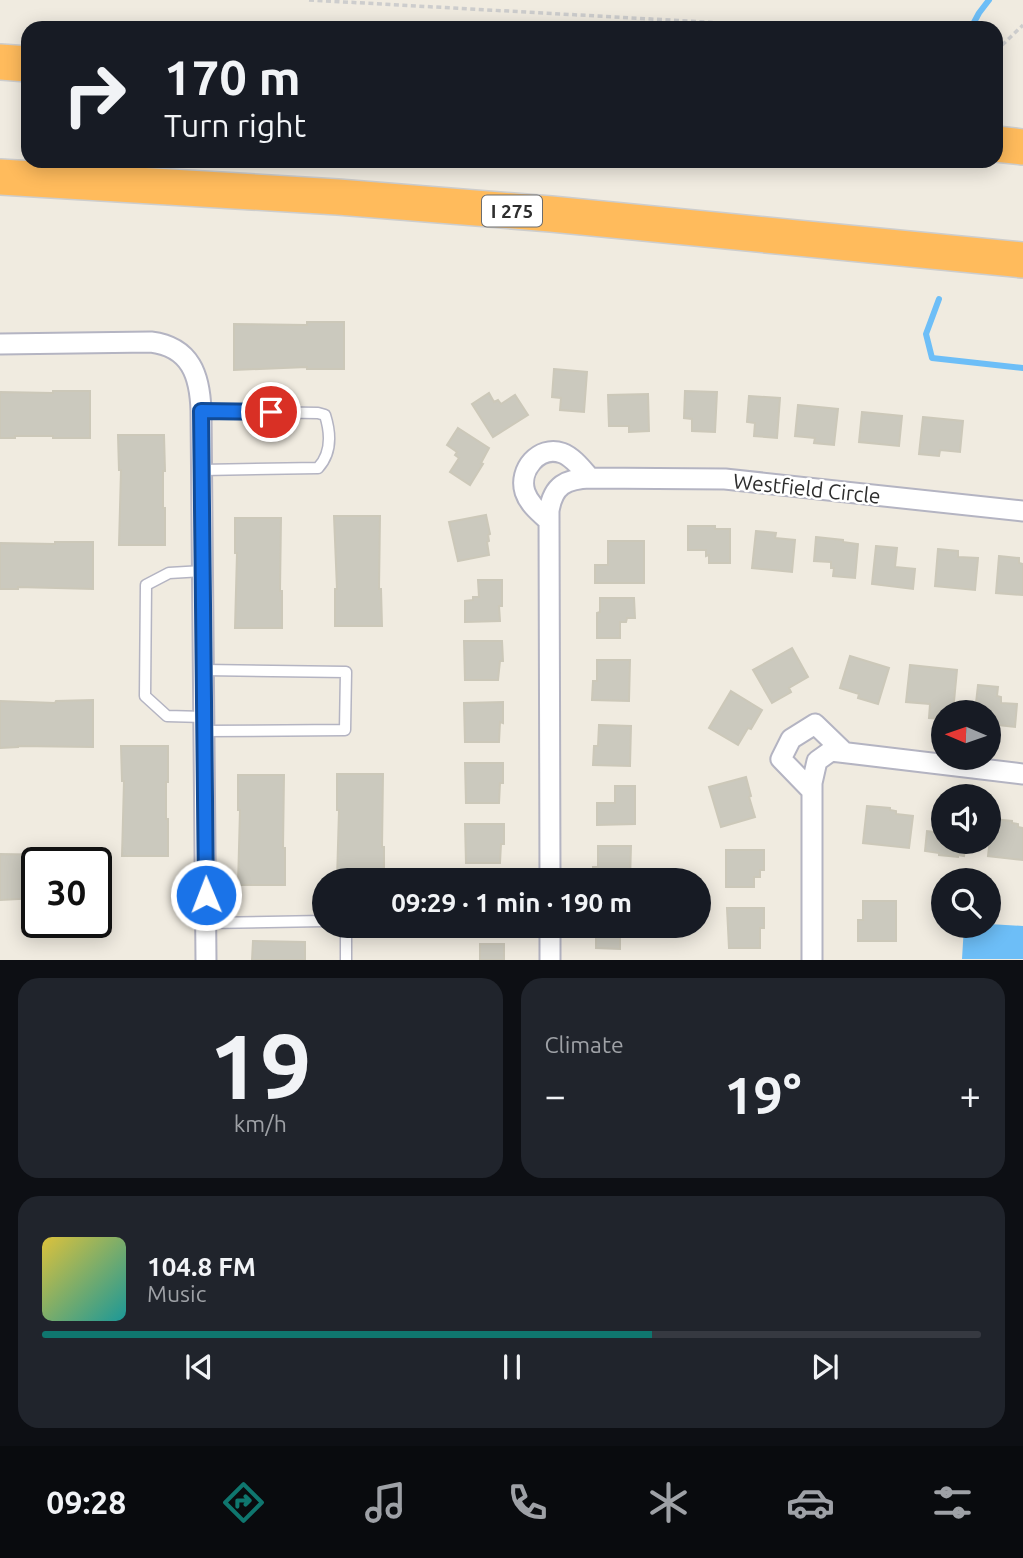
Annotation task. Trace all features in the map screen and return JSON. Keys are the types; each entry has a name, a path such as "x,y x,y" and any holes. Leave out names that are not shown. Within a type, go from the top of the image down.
{"highway":[{"path":"0,62 21,64"},
{"path":"1003,145 1023,147"},
{"name":"I 275","path":"0,177 338,197 538,213 1023,260"}],"street":[{"path":"0,344 151,342 170,346 184,356 196,373 201,394 206,960"},
{"path":"549,521 535,509 526,495 523,483 529,464 540,455 560,452 580,466 590,478"},
{"name":"Westfield Circle","path":"550,868 549,521 550,503 558,488 572,479 590,478 725,479 1023,512"},
{"path":"812,790 781,759 791,739 815,724 844,752"},
{"path":"812,960 812,790 817,761 831,751 1023,774"},
{"path":"550,938 550,960"}],"lane":[{"path":"201,411 318,413 325,415 329,427 329,449 326,460 318,468 202,470"},
{"path":"203,571 169,573 146,585 145,696 167,716 204,724 345,730 346,673 204,670"},
{"path":"206,923 312,921"},
{"path":"346,938 346,960"}],"path":[{"path":"309,0 687,21"},
{"path":"1003,44 1023,25"}],"water":[{"path":"1001,925 1023,926 1023,959 962,959 963,938 1001,938"}],"building":[{"path":"307,322 344,322 344,369 307,367 234,370 234,324 307,325"},
{"path":"554,369 587,372 584,412 560,410 561,398 552,397"},
{"path":"90,391 90,438 0,438 0,392"},
{"path":"685,391 717,392 715,432 692,431 692,419 684,418"},
{"path":"489,393 494,402 498,400 501,404 515,395 528,415 493,437 472,404"},
{"path":"648,394 649,431 629,432 629,426 609,426 608,395"},
{"path":"749,396 780,398 777,438 754,436 755,423 747,422"},
{"path":"798,405 838,409 834,445 814,443 815,438 795,436"},
{"path":"862,412 902,416 899,446 859,442"},
{"path":"923,417 963,421 960,452 940,450 939,456 919,454"},
{"path":"458,428 489,448 470,485 450,472 459,458 455,455 457,452 447,445"},
{"path":"118,435 164,435 165,545 119,545 121,470"},
{"path":"486,515 490,534 487,542 489,555 458,561 449,522"},
{"path":"334,516 380,516 379,589 382,626 335,626 337,589"},
{"path":"235,518 281,518 282,628 235,628"},
{"path":"688,526 730,529 730,563 709,563 706,550 688,550"},
{"path":"756,531 776,533 775,538 795,540 792,572 752,568"},
{"path":"816,537 858,544 855,578 833,576 834,568 831,568 831,562 814,561"},
{"path":"608,541 644,541 644,583 595,583 595,565 608,565"},
{"path":"93,542 93,589 0,589 0,543"},
{"path":"876,546 897,548 895,567 915,569 913,589 872,584"},
{"path":"938,549 958,551 958,557 978,558 975,590 935,586"},
{"path":"999,556 1019,558 1019,563 1023,564 1023,595 996,593"},
{"path":"478,580 502,580 500,621 465,622 465,601 479,597"},
{"path":"600,598 634,598 635,618 620,622 620,638 597,638"},
{"path":"464,641 502,641 503,661 500,661 498,680 465,680"},
{"path":"792,648 808,677 789,688 791,692 772,703 753,670"},
{"path":"850,656 889,668 878,704 858,698 859,694 840,688"},
{"path":"597,660 630,660 629,701 592,700 593,681 597,681"},
{"path":"910,665 957,670 954,700 931,700 931,718 930,704 906,702"},
{"path":"978,685 998,687 997,696 1001,697 1001,700 976,700"},
{"path":"731,691 762,710 738,745 709,728"},
{"path":"93,700 93,747 0,748 0,701 55,703"},
{"path":"503,702 499,742 465,742 464,703"},
{"path":"1001,703 1017,704 1015,727 1001,725"},
{"path":"599,725 631,726 630,766 593,765 594,746 598,746"},
{"path":"121,746 168,746 168,856 122,856 124,781"},
{"path":"465,763 503,763 499,803 466,803"},
{"path":"337,774 383,774 384,868 337,868"},
{"path":"238,775 284,775 285,885 238,885"},
{"path":"746,777 755,817 721,827 709,787"},
{"path":"615,786 635,786 635,824 597,825 597,803 615,803"},
{"path":"867,806 890,808 896,811 896,814 913,816 909,848 863,843"},
{"path":"1001,820 1012,821 1023,828 1023,860 988,856 1001,854"},
{"path":"465,824 504,824 500,863 466,863"},
{"path":"927,831 931,832 931,852 925,851"},
{"path":"598,846 631,846 630,868 593,868 598,867"},
{"path":"726,850 764,850 764,870 760,870 760,877 754,877 754,887 726,887"},
{"path":"0,854 21,854 21,899 0,900"},
{"path":"939,854 964,854 958,857"},
{"path":"863,901 896,901 896,941 858,941 858,920 863,920"},
{"path":"727,908 764,908 760,948 729,948"},
{"path":"596,938 620,938 620,949 596,948"},
{"path":"253,941 305,942 305,960 252,960"},
{"path":"480,944 504,944 504,960 480,960"}],"waterway":[{"path":"975,21 989,0"},
{"path":"939,299 926,334 932,358 1023,368"}],"route":[{"path":"206,895 201,411 271,412"}]}
